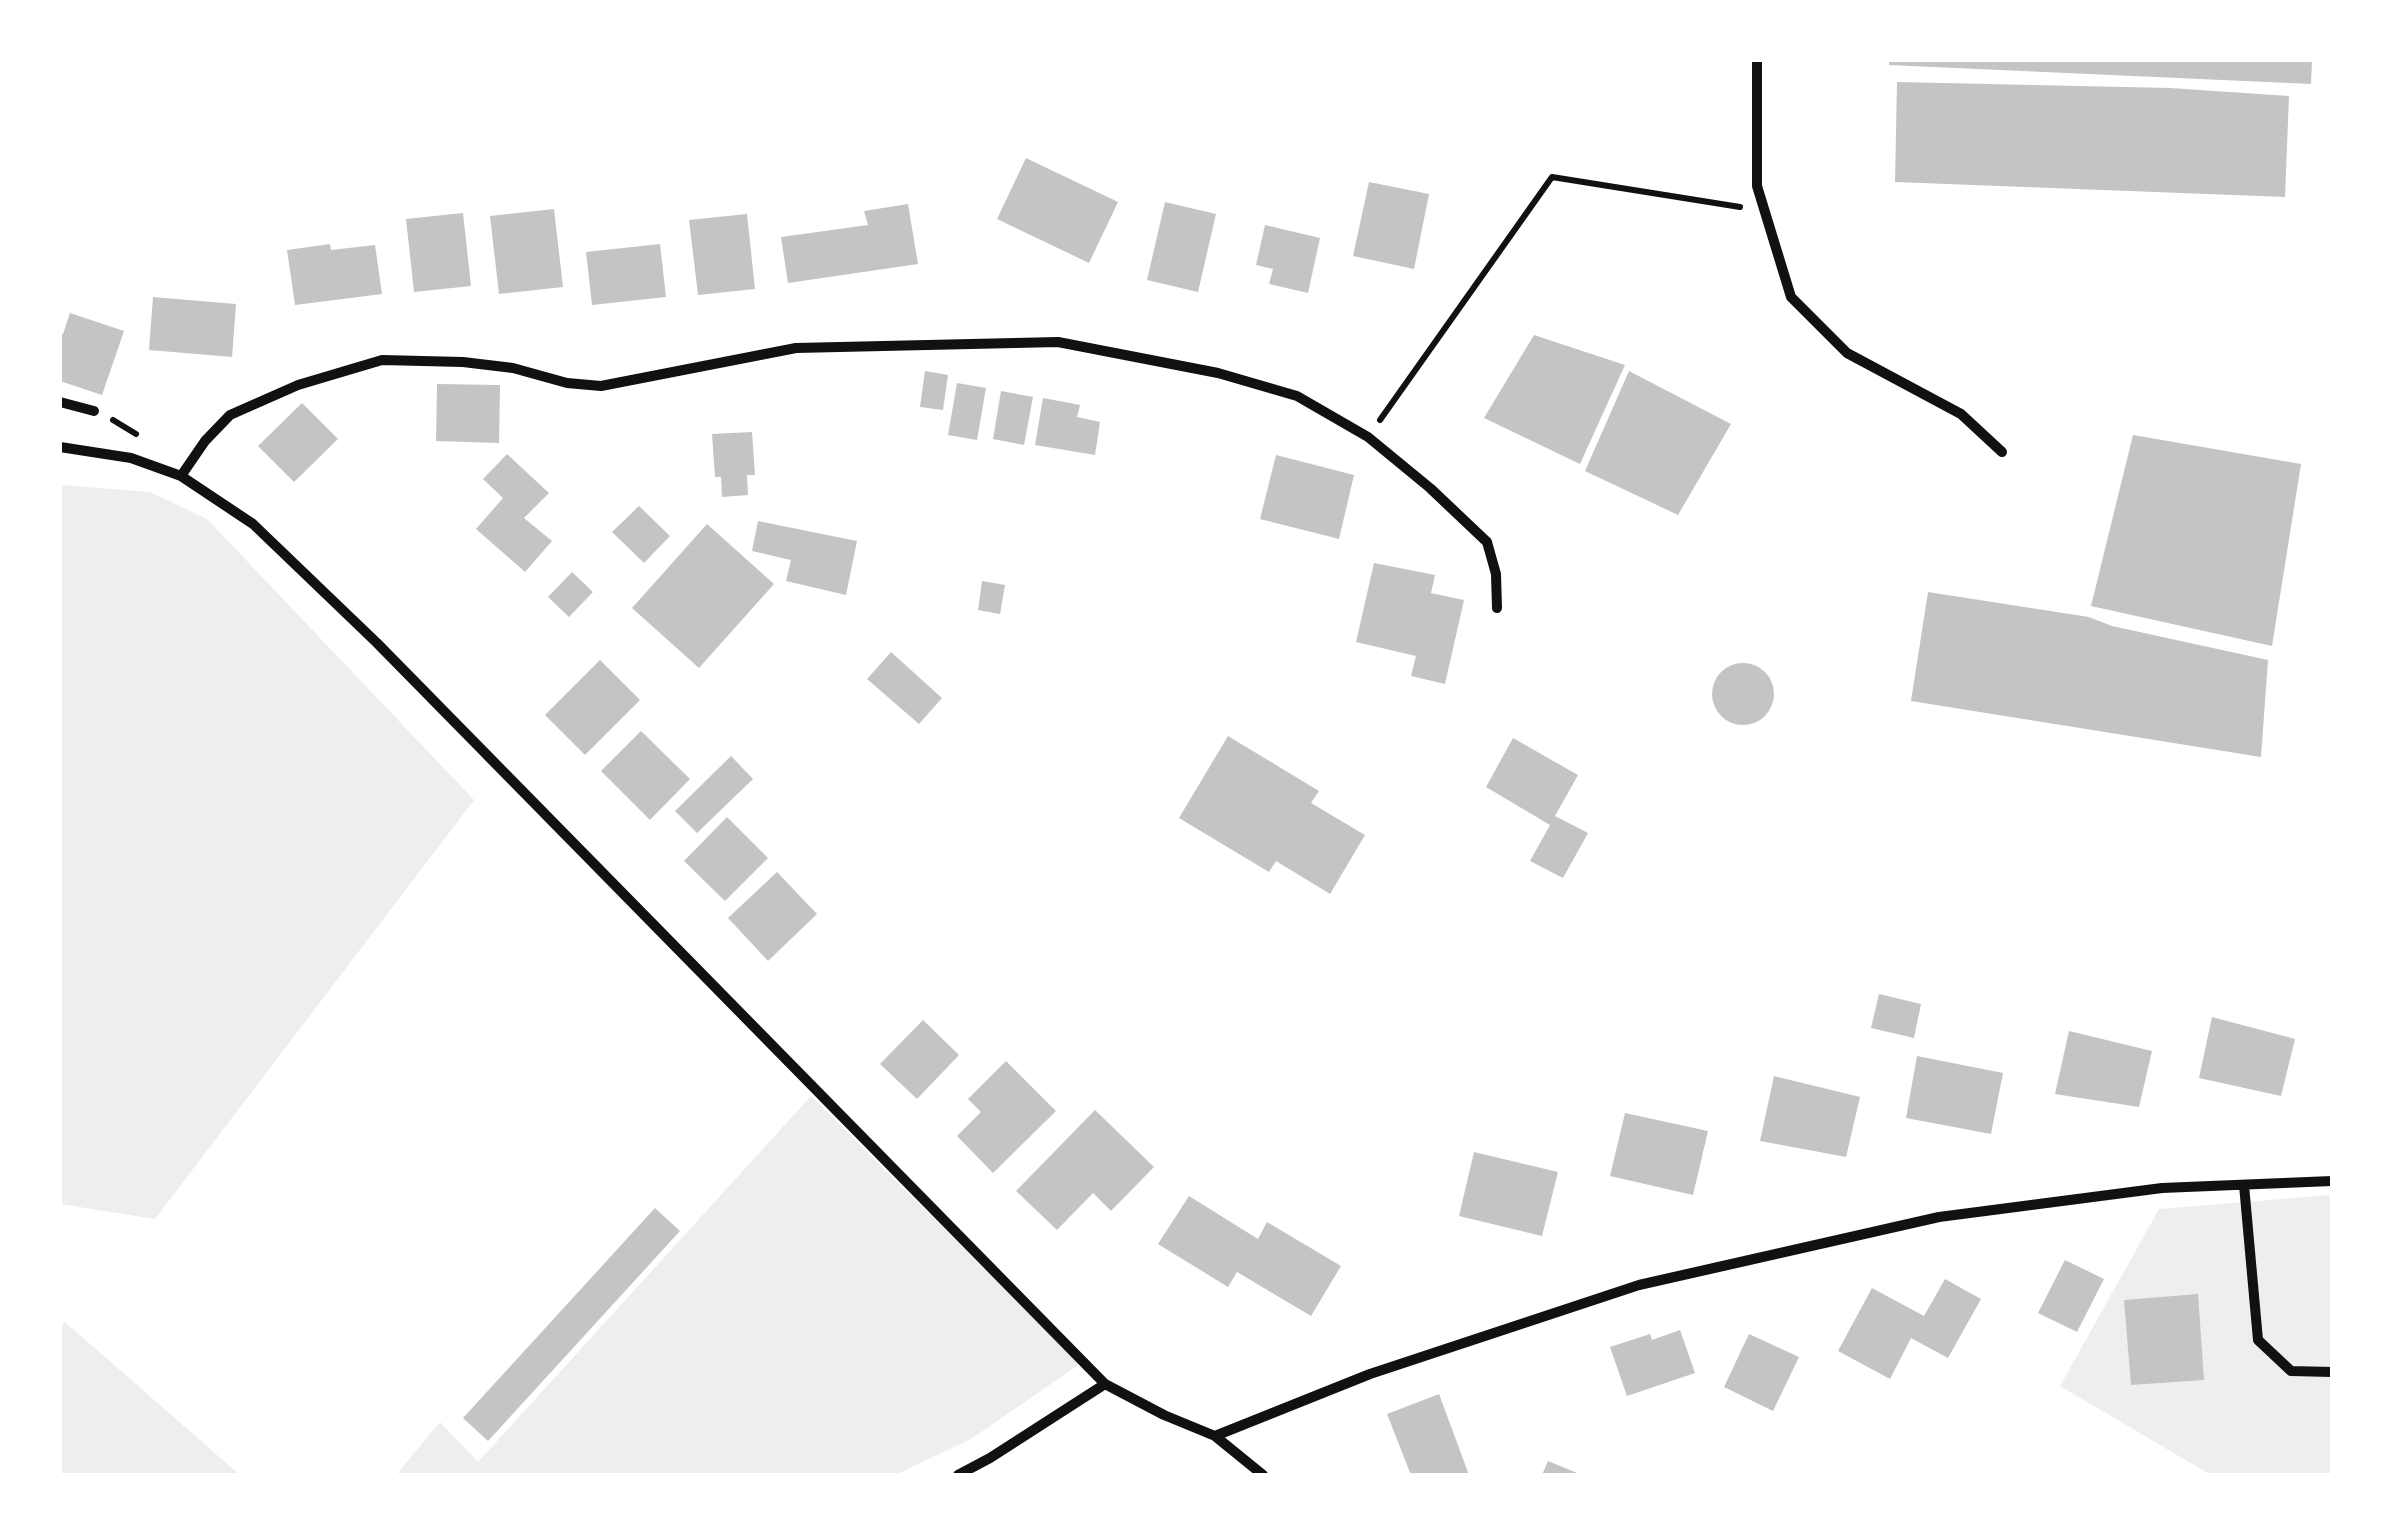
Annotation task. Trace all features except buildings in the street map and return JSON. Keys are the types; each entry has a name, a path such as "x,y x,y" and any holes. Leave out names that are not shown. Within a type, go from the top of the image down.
{"street":[{"path":"1757,60 1758,186 1791,297 1847,354 1961,414 2002,452"},
{"path":"181,476 230,415 298,385 382,360 463,362 512,368 566,383 601,386 796,348 1058,342 1218,373 1297,396 1368,437 1487,542 1496,574 1497,608"},
{"path":"60,402 94,411"},
{"path":"60,447 131,458 181,476 253,524 377,643 1105,1384 1215,1436 1263,1475"},
{"path":"1215,1436 1370,1374 1639,1284 1939,1216 2162,1188 2332,1181"},
{"path":"2244,1184 2258,1340 2292,1371 2332,1372"},
{"path":"958,1475 1105,1384"}],"path":[{"path":"1368,437 1552,177 1766,213"}],"shaded area":[{"path":"60,485 150,492 207,519 474,800 155,1219 60,1204"},
{"path":"811,1096 1080,1364 971,1439 895,1475 396,1475 440,1422 478,1462"},
{"path":"2332,1195 2332,1475 2211,1475 2060,1386 2159,1209"},
{"path":"65,1322 240,1475 60,1475 60,1328"}]}
